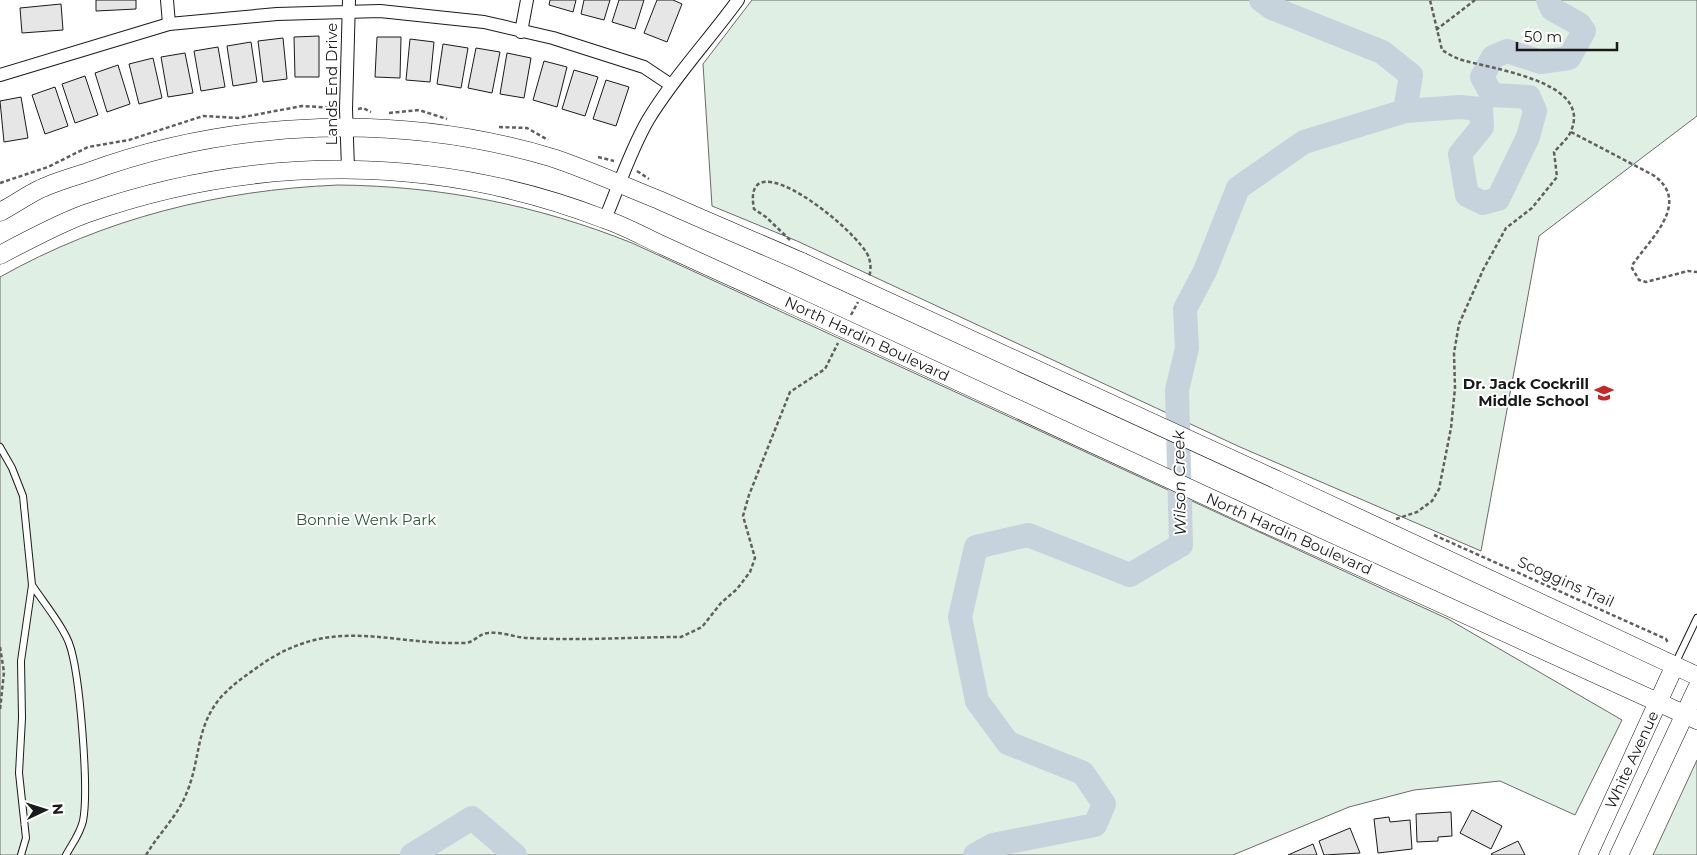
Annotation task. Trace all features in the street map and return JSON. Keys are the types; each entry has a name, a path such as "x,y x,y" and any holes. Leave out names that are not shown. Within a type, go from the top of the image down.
{"main road":[{"path":"0,212 41,189 126,158 223,137 279,130 346,128 418,131 464,136 552,158 620,184 802,262 1277,480 1697,676"},
{"name":"North Hardin Boulevard","path":"0,255 84,215 174,188 238,175 381,169 453,178 537,196 605,219 1690,717"},
{"name":"White Avenue","path":"1588,855 1675,665"},
{"path":"1620,855 1690,717 1697,688"}],"street":[{"path":"167,0 169,24"},
{"path":"520,32 527,0"},
{"path":"605,219 637,141 671,85 738,0"},
{"path":"0,75 169,24 348,6 484,22 583,47 644,67 671,85"},
{"name":"Lands End Drive","path":"348,6 346,128 348,169"}],"lane":[{"path":"0,447 12,468 23,496 32,585 21,662 22,718 19,773 26,838 21,855"},
{"path":"32,585 68,641 74,658 83,751 84,798 83,820 78,835 66,855"},
{"path":"1675,665 1697,618"}],"path":[{"path":"1396,519 1417,512 1432,501 1439,489 1452,418 1455,388 1454,353 1459,324 1483,270 1506,228 1532,208 1557,177 1554,152 1571,132 1575,117 1568,101 1554,89 1526,75 1457,58 1442,50 1430,0"},
{"path":"1436,30 1464,6 1475,0"},
{"path":"1571,132 1653,175 1665,184 1670,199 1669,213 1633,264 1632,268 1639,280 1646,282 1688,271 1697,272"},
{"path":"794,246 788,236 754,209 752,198 756,187 764,182 773,180 783,183 838,222 858,239 869,257 871,269 869,280"},
{"path":"848,323 860,298"},
{"path":"146,855 161,831 179,810 195,767 203,726 222,697 244,677 275,656 305,642 323,637 350,634 465,643 489,632 528,638 681,636 702,627 721,603 738,589 750,572 755,558 743,516 748,495 790,392 825,369 840,339"},
{"name":"Scoggins Trail","path":"1454,542 1666,640 1668,643"},
{"path":"0,647 4,672 0,710"}],"green space":[{"path":"752,0 1697,0 1697,116 1539,236 1481,551 1240,447 797,241 712,206 703,64"},
{"name":"Bonnie Wenk Park","path":"338,185 414,189 488,200 560,218 632,243 1448,619 1622,720 1575,815 1500,781 1414,790 1349,807 1233,855 0,855 0,277 80,238 164,211 250,193"},
{"path":"1697,760 1697,855 1653,855"}],"building":[{"path":"96,0 136,0 136,9 96,11"},
{"path":"550,0 576,0 573,12 549,5"},
{"path":"584,0 610,0 604,20 581,14"},
{"path":"619,0 644,0 635,29 612,22"},
{"path":"657,0 673,0 682,4 667,42 644,33"},
{"path":"61,4 63,30 22,33 20,8"},
{"path":"319,36 319,77 295,77 294,37"},
{"path":"377,37 401,37 400,78 375,77"},
{"path":"283,38 287,79 263,82 258,41"},
{"path":"410,39 434,42 430,82 406,80"},
{"path":"251,42 257,82 233,86 227,46"},
{"path":"443,44 468,48 461,88 437,84"},
{"path":"218,47 225,87 201,91 194,51"},
{"path":"476,48 500,52 492,93 468,88"},
{"path":"185,53 193,93 168,97 161,57"},
{"path":"507,53 531,58 524,98 500,94"},
{"path":"153,58 162,98 139,104 129,64"},
{"path":"544,61 567,67 557,107 533,100"},
{"path":"118,65 130,104 107,112 95,73"},
{"path":"574,70 598,77 585,116 562,109"},
{"path":"85,76 98,115 75,123 62,84"},
{"path":"606,80 629,87 616,126 593,119"},
{"path":"55,87 68,126 45,134 32,95"},
{"path":"21,97 28,138 4,142 0,101"},
{"path":"1472,810 1502,826 1491,849 1460,833"},
{"path":"1451,812 1452,836 1438,837 1438,841 1417,842 1416,814"},
{"path":"1389,817 1390,822 1410,820 1412,849 1378,853 1374,819"},
{"path":"1350,828 1360,853 1324,855 1319,841"},
{"path":"1518,841 1525,855 1491,854"},
{"path":"1313,844 1317,855 1288,855"}],"waterway":[{"name":"Wilson Creek","path":"975,855 993,845 1095,825 1104,804 1083,773 1008,743 977,701 960,617 976,547 1028,535 1130,575 1181,545 1177,390 1187,348 1185,309 1205,271 1238,188 1304,142 1405,111 1411,75 1382,52 1272,8 1261,0"},
{"path":"1405,111 1460,107 1481,109 1482,127 1460,154 1467,195 1483,203 1498,199 1528,137 1535,111 1529,97 1492,95 1482,77 1493,57 1507,51 1541,62 1569,58 1584,31 1579,24 1552,9 1548,0"},
{"name":"Wilson Creek","path":"412,855 472,818 515,855"}],"place":[{"name":"Dr. Jack Cockrill Middle School","path":"1604,393"}]}
